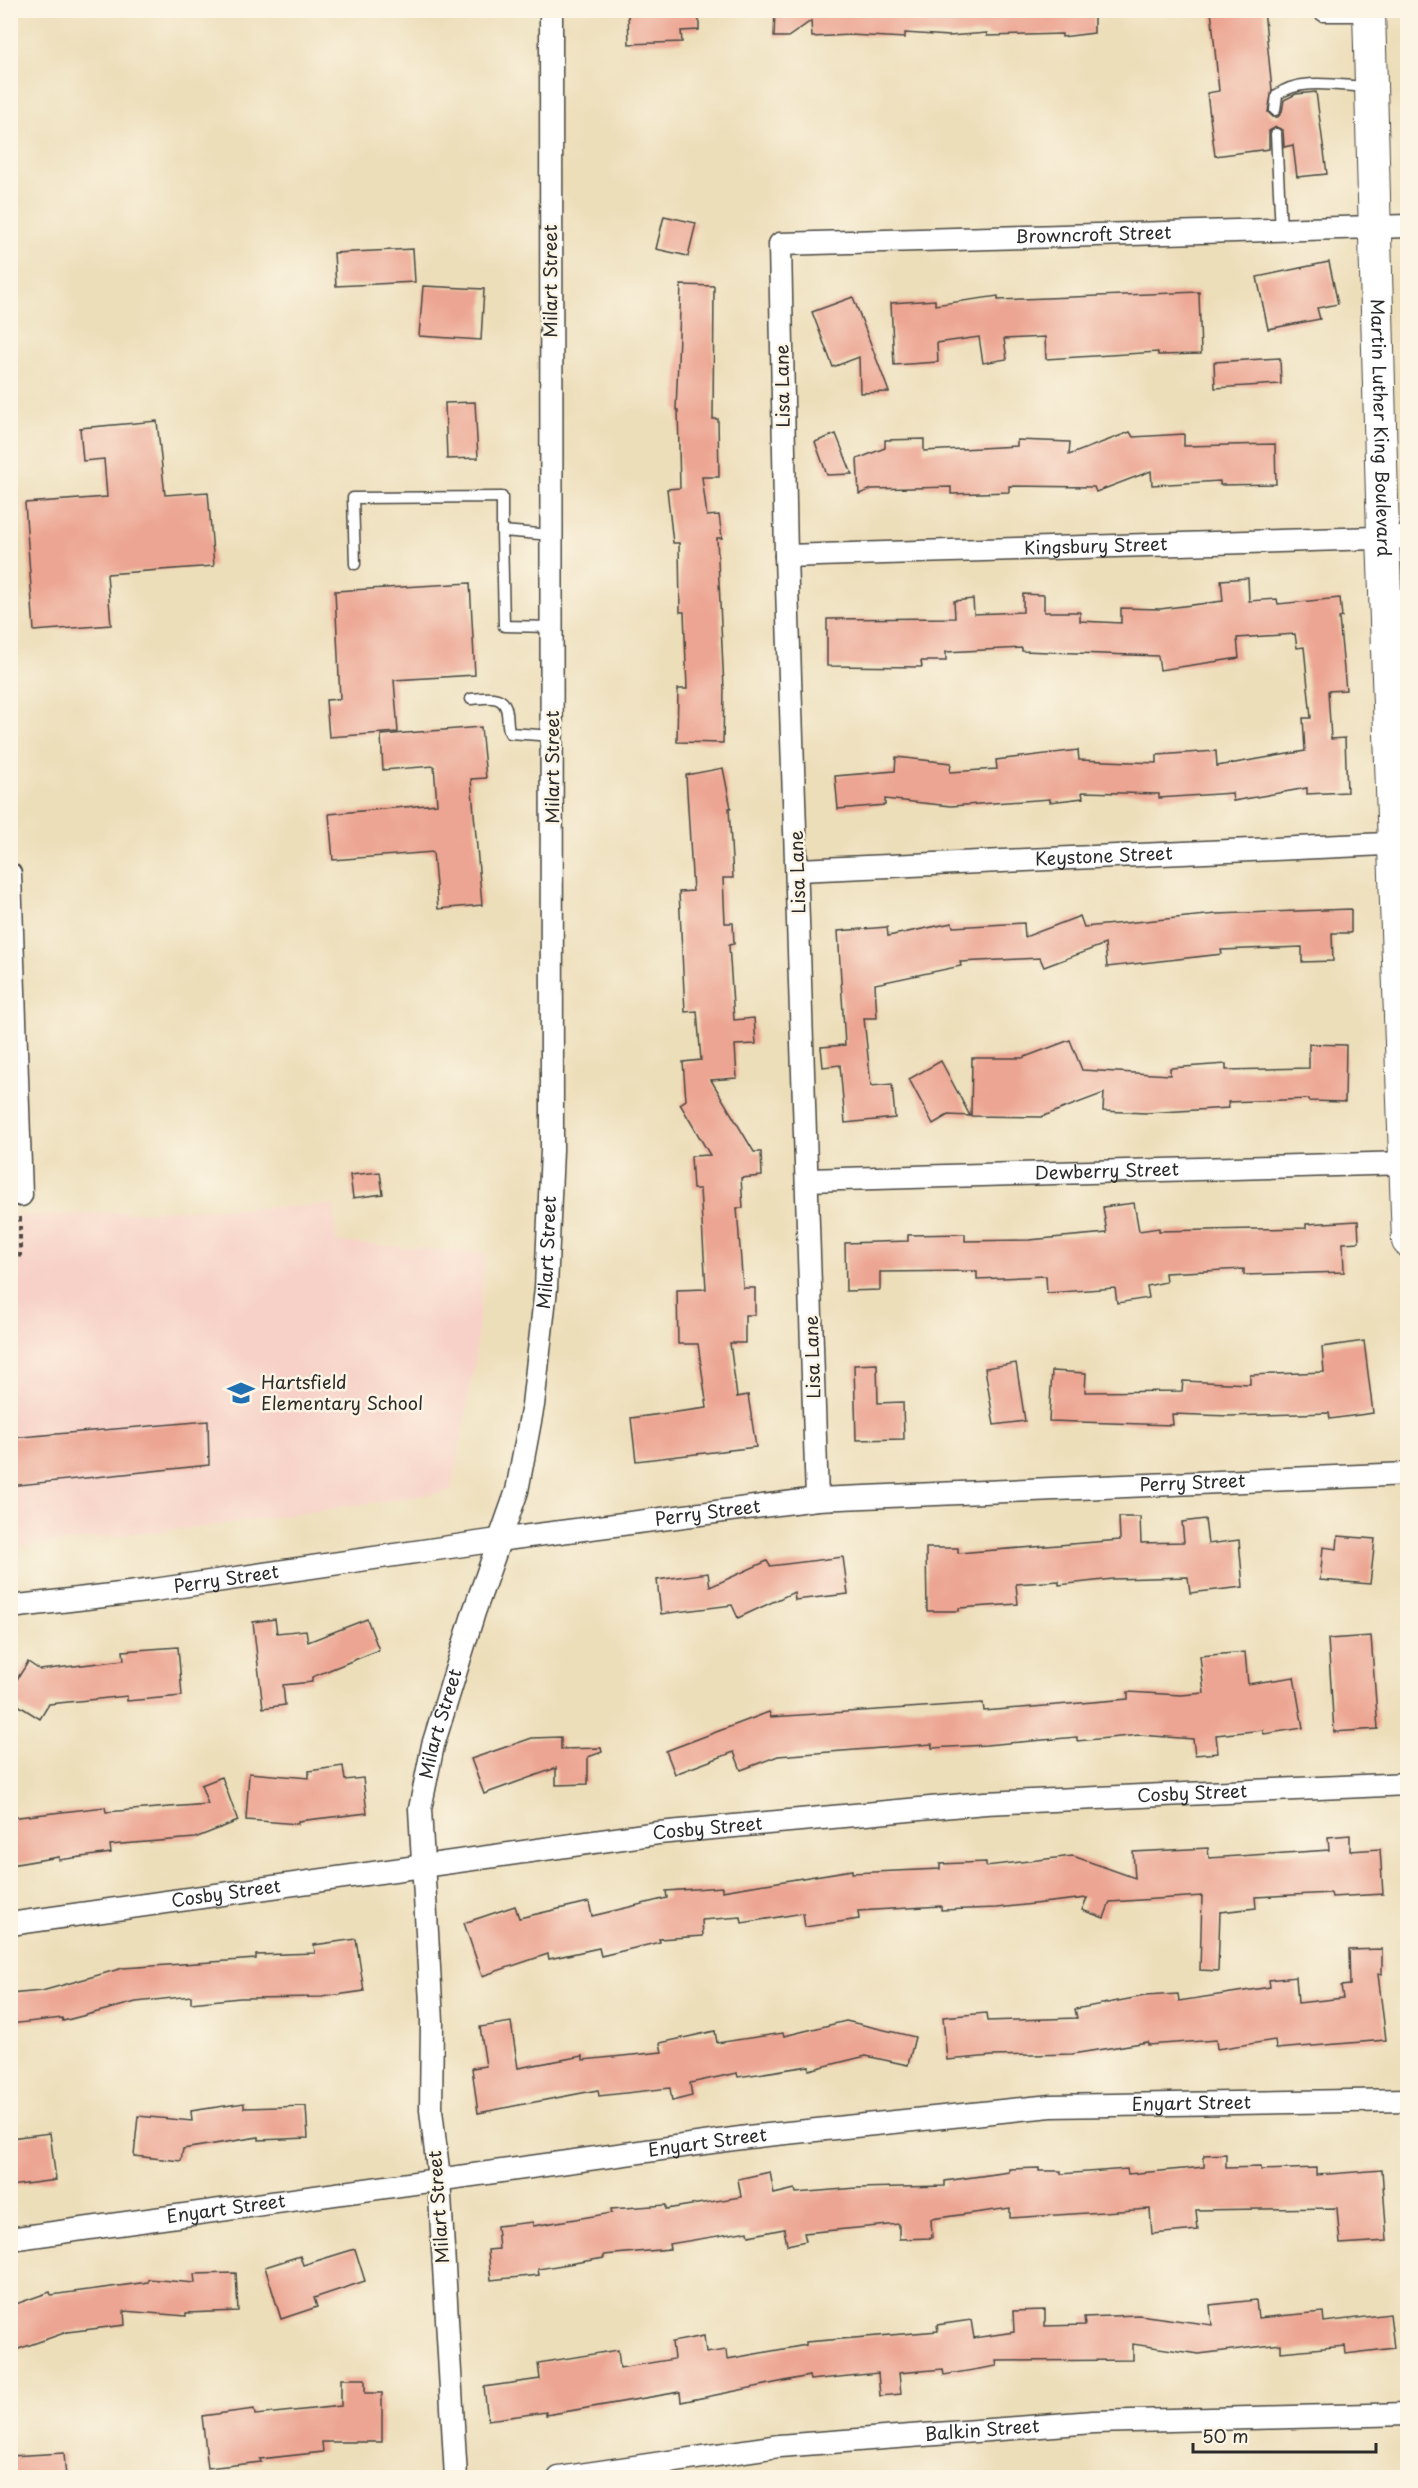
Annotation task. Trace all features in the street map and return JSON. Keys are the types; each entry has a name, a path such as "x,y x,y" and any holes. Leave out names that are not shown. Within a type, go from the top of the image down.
{"main road":[{"name":"Martin Luther King Boulevard","path":"1369,13 1375,228 1395,537 1407,1241"}],"street":[{"name":"Milart Street","path":"456,2478 438,2178 431,2110 432,2021 420,1809 426,1773 498,1540 519,1480 533,1405 546,1288 552,1150 551,10"},
{"name":"Browncroft Street","path":"780,244 1407,226"},
{"name":"Lisa Lane","path":"780,244 786,556 817,1499"},
{"name":"Kingsbury Street","path":"786,556 1395,537"},
{"name":"Keystone Street","path":"798,870 1401,843"},
{"path":"10,874 16,1195"},
{"name":"Dewberry Street","path":"807,1180 1406,1163"},
{"name":"Perry Street","path":"10,1607 154,1590 498,1540 817,1499 1407,1474"},
{"name":"Cosby Street","path":"10,1924 68,1918 422,1865 658,1833 985,1803 1407,1784"},
{"name":"Enyart Street","path":"10,2239 57,2235 438,2178 748,2137 1051,2106 1407,2100"},
{"name":"Balkin Street","path":"559,2478 779,2446 1093,2422 1407,2414"}],"lane":[{"path":"1314,10 1323,16 1369,13"},
{"path":"1275,110 1276,95 1285,88 1297,85 1371,87"},
{"path":"1276,134 1281,231"},
{"path":"355,564 353,498 502,497 504,626 553,627"},
{"path":"502,531 552,535"},
{"path":"471,699 497,698 502,701 507,712 510,733 553,736"}],"path":[{"path":"16,1195 20,1259"}],"shaded area":[{"name":"Hartsfield Elementary School","path":"334,1205 336,1242 485,1253 475,1363 451,1491 233,1523 11,1548 10,1216"}],"building":[{"path":"628,10 699,10 699,30 681,31 682,42 629,44"},
{"path":"775,10 1094,10 1094,33 1062,37 1062,34 987,36 987,33 949,36 905,33 905,38 850,35 812,37 811,21 788,37 774,37"},
{"path":"1211,10 1264,10 1272,90 1268,112 1273,117 1278,117 1282,112 1284,100 1296,94 1316,92 1327,174 1297,177 1293,145 1284,147 1283,130 1276,127 1269,131 1269,149 1215,156 1207,93 1219,91"},
{"path":"664,216 696,223 688,256 656,249"},
{"path":"413,249 415,282 336,286 334,253"},
{"path":"1329,262 1338,304 1317,308 1320,319 1268,329 1257,277"},
{"path":"681,285 714,286 713,419 718,419 719,477 702,477 707,516 719,515 722,538 717,538 724,689 723,743 677,742 678,689 687,689 684,612 680,612 679,543 673,543 667,489 680,488 678,410 676,410"},
{"path":"423,286 484,289 481,340 419,336"},
{"path":"1199,292 1201,354 1158,355 1158,352 1046,359 1045,337 1004,339 1007,359 983,363 979,337 937,343 938,362 894,365 891,303 935,300 935,305 998,296 998,300"},
{"path":"853,297 889,392 860,393 859,357 833,367 812,312"},
{"path":"1280,358 1281,384 1215,388 1214,362"},
{"path":"475,402 478,458 447,459 445,403"},
{"path":"157,421 165,495 208,492 214,566 107,574 111,625 34,631 25,503 107,497 104,459 83,461 80,428"},
{"path":"1130,432 1133,437 1184,434 1184,446 1275,444 1276,484 1220,485 1220,481 1152,485 1151,471 1096,492 1094,487 1009,486 1009,492 951,494 951,487 872,489 859,494 857,459 885,448 885,440 924,439 924,451 1017,446 1017,440 1070,442 1069,455"},
{"path":"836,434 852,474 827,475 815,442"},
{"path":"1248,578 1249,601 1277,599 1278,604 1340,598 1342,617 1339,618 1346,690 1328,691 1331,739 1345,738 1347,792 1307,794 1307,788 1233,801 1232,793 1159,798 1159,794 1082,792 1083,798 1050,802 1050,799 951,806 885,799 885,805 838,809 835,776 895,771 896,757 951,763 950,772 997,769 996,760 1078,750 1079,760 1157,763 1157,755 1216,751 1217,766 1305,751 1303,718 1311,718 1304,647 1297,648 1295,634 1237,638 1239,658 1160,670 1158,656 1022,651 1022,648 946,652 946,661 921,661 922,667 827,666 827,619 955,618 954,601 973,599 974,614 1023,612 1023,594 1044,595 1044,612 1080,612 1080,621 1121,623 1121,608 1160,609 1223,601 1221,580"},
{"path":"470,583 475,675 394,680 398,732 329,737 326,700 340,699 335,591"},
{"path":"481,727 486,778 471,779 482,905 438,909 433,852 333,860 329,814 437,804 434,766 383,770 381,735"},
{"path":"723,768 731,808 729,808 733,878 723,878 725,923 733,923 734,944 729,945 734,1020 754,1018 756,1044 735,1045 737,1078 711,1080 754,1152 761,1152 762,1176 741,1178 743,1208 737,1208 743,1288 755,1288 755,1315 745,1315 745,1343 730,1343 737,1397 748,1395 756,1447 636,1461 631,1418 707,1408 698,1344 678,1344 677,1290 706,1289 700,1189 693,1189 691,1156 710,1155 680,1104 686,1100 683,1062 701,1060 697,1011 685,1012 679,892 693,891 686,775"},
{"path":"1351,909 1351,933 1332,933 1333,961 1302,962 1302,947 1221,950 1222,954 1107,967 1105,944 1044,967 1040,958 960,962 961,966 875,984 877,1018 864,1018 871,1086 892,1084 895,1118 845,1123 840,1065 823,1067 821,1047 845,1045 838,931 887,927 888,936 952,923 953,927 1024,923 1025,937 1080,916 1084,927 1217,914"},
{"path":"1070,1040 1082,1070 1170,1075 1170,1068 1226,1064 1226,1070 1309,1068 1309,1044 1346,1045 1345,1102 1309,1101 1309,1099 1228,1102 1229,1108 1145,1113 1103,1111 1104,1093 1041,1117 971,1116 972,1058 1022,1058"},
{"path":"941,1061 970,1116 948,1115 933,1124 909,1079"},
{"path":"380,1172 383,1194 353,1198 350,1175"},
{"path":"1134,1203 1139,1231 1159,1228 1159,1231 1306,1228 1306,1224 1358,1221 1359,1242 1343,1243 1344,1272 1244,1275 1244,1269 1165,1273 1166,1282 1147,1286 1149,1298 1117,1303 1115,1288 1047,1293 1046,1276 977,1279 977,1271 880,1272 880,1290 846,1291 845,1243 908,1241 908,1235 965,1234 965,1241 1029,1240 1107,1233 1103,1207"},
{"path":"1364,1341 1373,1413 1330,1419 1329,1413 1230,1416 1172,1414 1173,1425 1049,1421 1052,1371 1086,1373 1085,1392 1182,1391 1183,1381 1250,1384 1250,1375 1324,1372 1322,1347"},
{"path":"1016,1363 1025,1421 994,1425 985,1368"},
{"path":"877,1364 878,1403 903,1402 904,1439 856,1440 854,1365"},
{"path":"208,1421 209,1465 10,1486 10,1438"},
{"path":"1119,1517 1140,1517 1141,1543 1184,1542 1182,1522 1205,1519 1208,1544 1239,1540 1243,1587 1190,1593 1188,1577 1113,1579 1059,1585 1059,1581 1016,1584 1018,1604 959,1608 959,1611 927,1611 926,1548 958,1548 958,1553 1120,1540"},
{"path":"1338,1536 1375,1539 1370,1584 1320,1580 1323,1547 1337,1549"},
{"path":"843,1557 848,1594 795,1600 794,1592 738,1618 732,1605 661,1614 657,1580 708,1573 710,1587 767,1561 770,1566"},
{"path":"275,1619 277,1633 306,1630 308,1642 367,1619 379,1650 312,1677 312,1682 283,1685 285,1705 263,1708 253,1622"},
{"path":"1371,1636 1378,1729 1334,1732 1328,1639"},
{"path":"178,1647 182,1696 127,1701 127,1696 49,1704 40,1719 10,1700 10,1690 28,1662 40,1670 124,1660 123,1651"},
{"path":"1245,1652 1248,1684 1294,1677 1303,1728 1264,1734 1263,1730 1216,1735 1218,1753 1195,1755 1193,1739 1140,1735 1077,1741 1077,1737 986,1745 932,1748 932,1744 778,1756 741,1770 734,1752 675,1774 666,1751 769,1712 771,1717 983,1703 984,1711 1128,1699 1128,1692 1181,1695 1204,1693 1200,1656"},
{"path":"561,1737 561,1749 601,1748 602,1752 588,1757 588,1784 556,1785 556,1768 484,1794 471,1759 532,1738"},
{"path":"343,1766 345,1780 363,1778 367,1813 298,1821 298,1824 246,1820 249,1773 309,1778 309,1771"},
{"path":"222,1777 238,1821 195,1838 110,1845 111,1853 59,1860 59,1857 10,1865 10,1818 105,1807 106,1812 208,1804 201,1785"},
{"path":"1350,1835 1350,1851 1380,1849 1383,1894 1332,1897 1331,1893 1255,1897 1256,1908 1220,1912 1218,1971 1200,1970 1202,1896 1110,1902 1104,1918 1082,1910 1087,1898 997,1908 941,1910 941,1906 858,1911 859,1919 805,1927 803,1913 742,1923 741,1917 702,1920 703,1936 659,1939 660,1942 601,1956 599,1948 549,1959 548,1954 482,1976 464,1923 515,1906 519,1918 589,1902 592,1916 667,1898 666,1891 722,1887 722,1891 852,1870 852,1873 940,1869 940,1864 986,1862 986,1866 1073,1856 1135,1878 1133,1852 1208,1848 1209,1858 1329,1850 1328,1837"},
{"path":"356,1939 364,1991 322,1997 240,1998 191,2003 191,1996 136,2002 63,2021 62,2018 10,2024 10,1994 42,1991 123,1968 256,1959 256,1955 315,1953 314,1945"},
{"path":"1382,1949 1382,1974 1378,1974 1386,2040 1276,2049 1275,2040 1217,2049 1216,2040 1148,2045 1148,2042 1072,2054 992,2056 947,2060 943,2017 986,2013 987,2021 1077,2018 1075,2009 1145,1996 1178,1994 1179,2001 1270,1987 1269,1980 1296,1977 1298,2003 1343,1998 1341,1986 1350,1985 1349,1950"},
{"path":"846,2021 915,2037 908,2065 866,2056 809,2070 809,2066 738,2077 737,2073 690,2083 692,2096 672,2101 670,2088 599,2096 598,2090 478,2113 472,2068 486,2066 480,2027 511,2022 518,2068 583,2056 583,2060 662,2052 660,2043 715,2031 717,2043 783,2033 784,2036"},
{"path":"244,2103 244,2108 306,2106 308,2138 259,2140 259,2137 183,2149 181,2161 134,2156 138,2116 192,2121 191,2111"},
{"path":"50,2133 56,2180 10,2186 10,2138"},
{"path":"1226,2154 1226,2168 1261,2167 1261,2170 1316,2168 1316,2175 1382,2170 1387,2241 1340,2244 1337,2208 1196,2210 1198,2230 1152,2234 1150,2209 1010,2218 1010,2208 931,2219 932,2238 899,2239 899,2224 804,2233 806,2241 787,2245 784,2229 749,2236 748,2231 669,2244 670,2249 604,2255 604,2258 538,2269 539,2275 491,2280 488,2250 499,2249 497,2226 533,2222 533,2226 612,2213 611,2209 666,2205 666,2209 741,2197 738,2179 770,2172 774,2194 795,2189 796,2193 857,2188 945,2186 945,2181 1009,2172 1009,2169 1039,2168 1039,2171 1061,2171 1061,2174 1127,2169 1128,2174 1204,2167 1204,2155"},
{"path":"355,2249 365,2281 314,2298 317,2307 281,2319 265,2267 300,2256 303,2265"},
{"path":"236,2273 238,2311 186,2313 186,2316 124,2311 125,2325 67,2332 10,2352 10,2306 50,2292 51,2295 148,2282 148,2279 195,2283 194,2274"},
{"path":"1256,2300 1258,2318 1323,2312 1324,2322 1390,2314 1394,2348 1346,2354 1345,2346 1281,2352 1281,2344 1199,2354 1133,2344 1133,2360 996,2361 997,2366 944,2375 943,2369 899,2373 901,2394 880,2396 878,2373 810,2380 809,2376 681,2402 680,2392 546,2415 546,2412 488,2420 484,2387 540,2379 538,2363 618,2350 620,2368 674,2359 672,2342 704,2336 706,2353 726,2350 727,2359 806,2345 806,2342 938,2331 937,2325 971,2320 974,2338 1014,2332 1013,2311 1045,2310 1045,2326 1085,2325 1084,2317 1139,2315 1212,2325 1210,2305"},
{"path":"341,2379 365,2379 365,2393 382,2393 382,2442 322,2442 323,2452 208,2468 202,2416 254,2409 255,2415 341,2406"},
{"path":"64,2453 66,2478 11,2478 10,2456"}],"place":[{"name":"Hartsfield Elementary School","path":"241,1393"}]}
